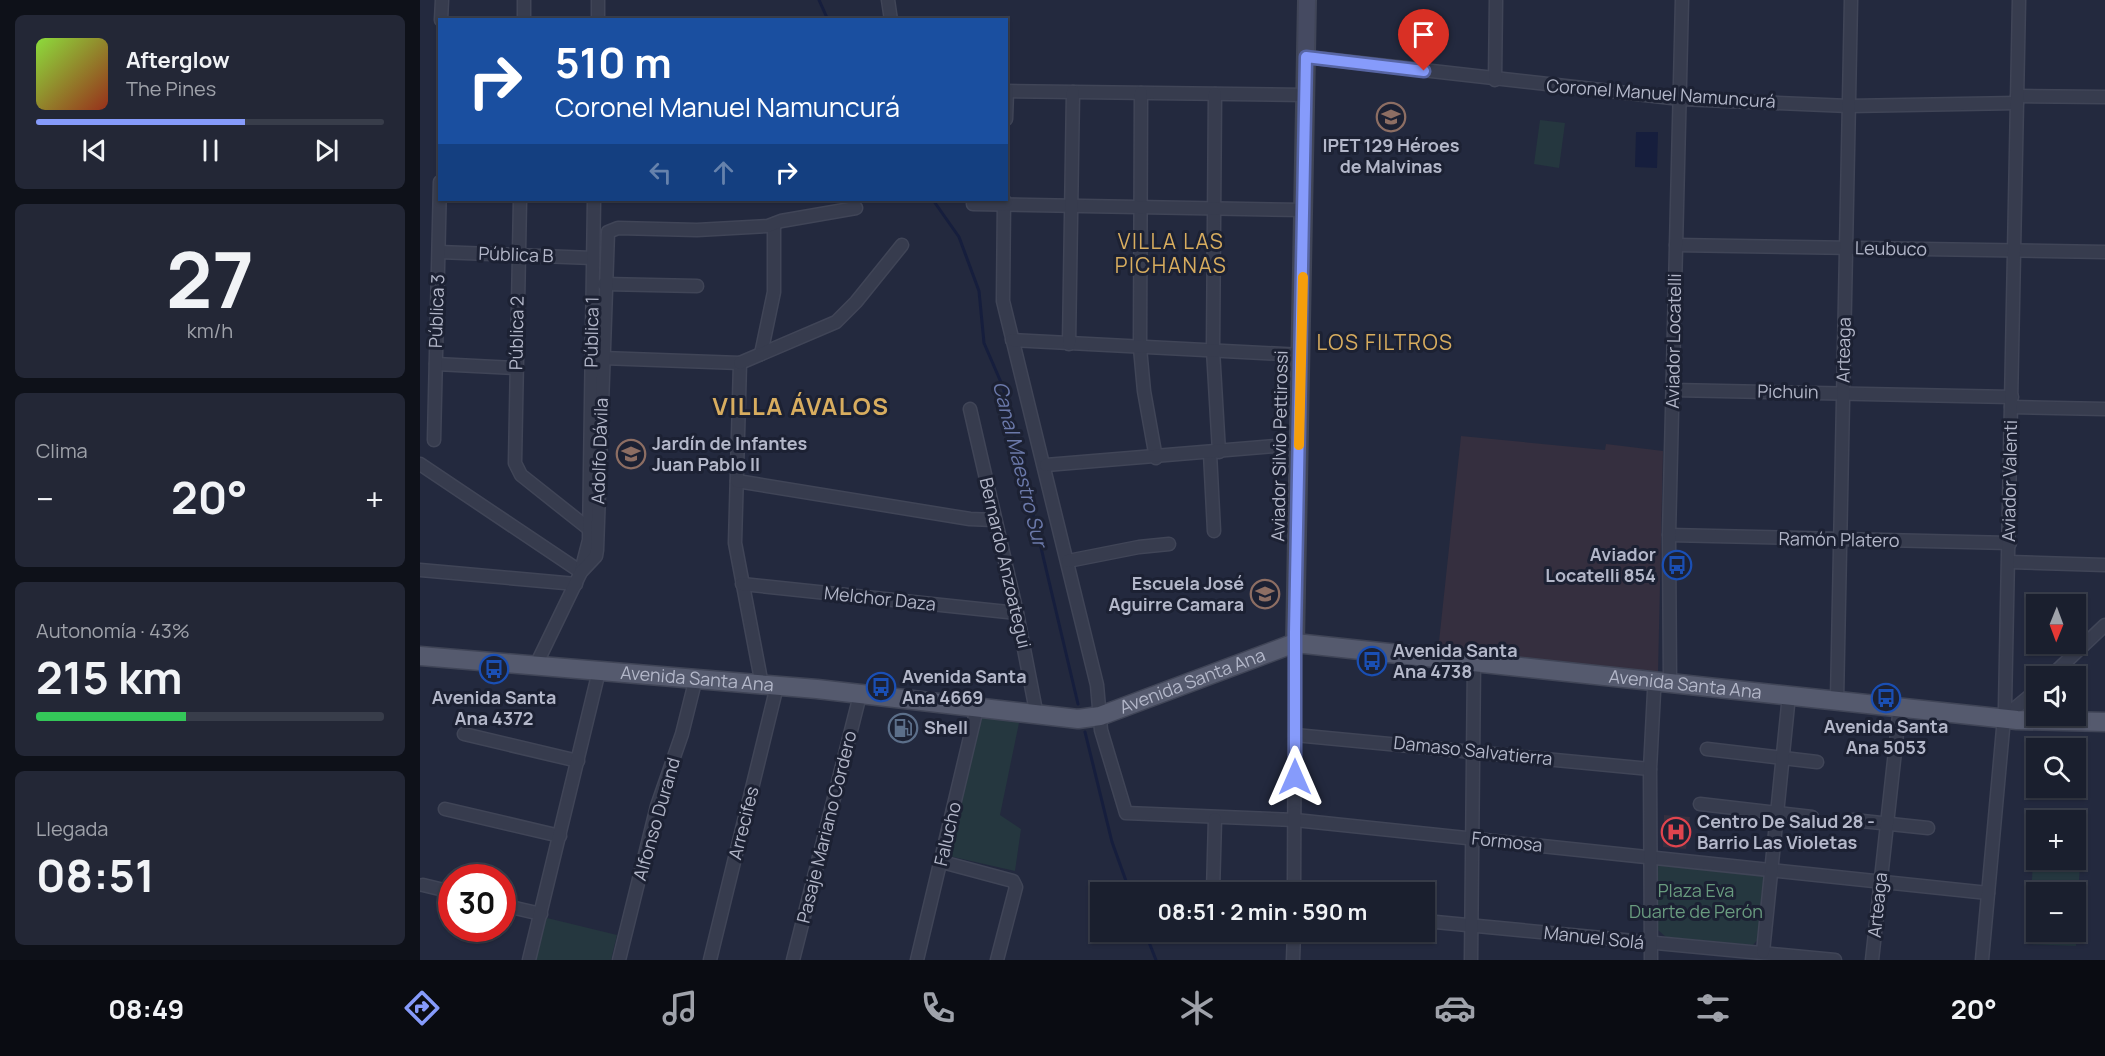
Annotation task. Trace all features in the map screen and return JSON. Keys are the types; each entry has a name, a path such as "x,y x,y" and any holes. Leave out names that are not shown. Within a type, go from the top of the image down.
{"main road":[{"name":"Aviador Silvio Pettirossi","path":"1295,643 1308,0"},
{"name":"Avenida Santa Ana","path":"420,656 770,685 1067,719 1100,716 1295,643 2004,718 2105,722"}],"street":[{"path":"441,18 442,0"},
{"path":"524,0 524,18"},
{"path":"598,0 598,18"},
{"path":"888,0 891,18"},
{"path":"1495,80 1496,0"},
{"name":"Aviador Locatelli","path":"1651,960 1650,769 1654,692 1663,682 1669,535 1682,0"},
{"name":"Arteaga","path":"1837,700 1851,0"},
{"name":"Aviador Valenti","path":"1982,960 2004,718 2010,543 2019,0"},
{"name":"Coronel Manuel Namuncurá","path":"1306,57 1495,80 1681,99 1849,106 2105,97"},
{"path":"1008,91 1306,95"},
{"path":"1069,344 1072,92"},
{"path":"1141,93 1140,348 1144,391 1156,458"},
{"path":"1214,531 1215,94"},
{"name":"Pública 3","path":"434,440 440,201"},
{"name":"Pública 2","path":"520,201 516,467 521,475 589,529"},
{"name":"Pública 1","path":"579,578 589,529 594,201"},
{"path":"1004,202 1002,285 1012,340 1046,465 1097,685 1100,716"},
{"path":"973,204 1004,202 1070,206 1304,210"},
{"path":"760,354 774,292 774,224 856,208"},
{"name":"Adolfo Dávila","path":"536,665 579,578 596,556 597,550 606,235 618,228 697,230 774,224"},
{"path":"602,358 740,363 836,322 856,302 902,245"},
{"name":"Leubuco","path":"1676,245 2105,252"},
{"name":"Pública B","path":"439,252 593,258"},
{"path":"604,284 697,286"},
{"path":"1012,340 1302,355"},
{"path":"740,363 735,543 742,584 770,685"},
{"path":"436,364 517,368"},
{"name":"Pichuin","path":"1673,390 1843,393 2105,409"},
{"name":"Bernardo Anzoategui","path":"970,409 1017,612 1037,716"},
{"path":"1046,465 1156,458 1299,444"},
{"path":"420,464 579,578"},
{"path":"737,482 970,519 994,519"},
{"name":"Ramón Platero","path":"1669,535 2010,543"},
{"path":"1068,561 1139,547 1169,544"},
{"path":"2009,562 2105,565"},
{"path":"420,570 579,578"},
{"name":"Melchor Daza","path":"742,584 1017,612"},
{"path":"2062,666 2105,625"},
{"name":"Aviador Silvio Pettirossi","path":"1294,882 1295,643"},
{"path":"1471,960 1474,661"},
{"path":"529,960 599,671"},
{"name":"Alfonso Durand","path":"619,960 657,806 682,734 696,678"},
{"name":"Arrecifes","path":"710,960 770,685"},
{"name":"Pasaje Mariano Cordero","path":"793,960 860,695"},
{"path":"1763,952 1789,695"},
{"path":"2004,718 2026,699"},
{"name":"Arteaga","path":"1872,960 1899,706"},
{"name":"Falucho","path":"917,960 977,708"},
{"name":"Formosa","path":"1100,716 1101,730 1126,813 1215,819 1295,820 1988,893"},
{"path":"464,734 578,761"},
{"name":"Damaso Salvatierra","path":"1295,735 1650,769"},
{"path":"1707,749 1817,762"},
{"path":"1700,804 1812,817"},
{"path":"445,809 560,837"},
{"path":"1214,882 1215,819"},
{"path":"1853,820 1928,828"},
{"path":"942,861 1013,881 1016,887 997,960"},
{"path":"423,885 438,889"},
{"path":"516,908 541,914"},
{"name":"Manuel Solá","path":"1435,922 1740,955 1763,952 1835,960"},
{"path":"1293,960 1294,942"}],"shaded area":[{"path":"1461,436 1605,450 1606,444 1663,451 1658,673 1438,651"},
{"name":"Centro De Salud 28 - Barrio Las Violetas","path":"1664,815 1690,817 1686,849 1663,847"}],"green space":[{"path":"1540,120 1565,123 1559,168 1534,164"},
{"path":"980,712 1020,718 1000,815 1021,829 1015,871 949,856"},
{"name":"Plaza Eva Duarte de Perón","path":"1664,860 1762,871 1766,878 1760,937 1753,945 1666,937 1658,930 1658,865"},
{"path":"2032,870 2080,870 2079,882 2032,882"},
{"path":"543,917 617,935 611,960 533,960"},
{"path":"2029,942 2076,942 2076,946 2029,944"}],"water":[{"path":"1636,132 1658,132 1657,168 1635,167"}],"waterway":[{"name":"Canal Maestro Sur","path":"819,0 827,18"},
{"name":"Canal Maestro Sur","path":"934,201 959,237 979,291 984,343 1003,387 1078,704"},
{"name":"Canal Maestro Sur","path":"1085,732 1112,842 1126,882"},
{"name":"Canal Maestro Sur","path":"1149,942 1156,960"}],"slow traffic":[{"path":"1299,445 1303,277"}],"place":[{"name":"IPET 129 Héroes de Malvinas","path":"1391,117"},
{"name":"Jardín de Infantes Juan Pablo ll","path":"631,454"},
{"name":"Aviador Locatelli 854","path":"1677,565"},
{"name":"Escuela José Aguirre Camara","path":"1265,594"},
{"name":"Avenida Santa Ana 4738","path":"1372,661"},
{"name":"Avenida Santa Ana 4372","path":"494,669"},
{"name":"Avenida Santa Ana 4669","path":"881,687"},
{"name":"Avenida Santa Ana 5053","path":"1886,698"},
{"name":"Shell","path":"903,728"},
{"name":"Centro De Salud 28 - Barrio Las Violetas","path":"1676,832"}],"district":[{"name":"VILLA LAS PICHANAS","path":"1171,254"},
{"name":"LOS FILTROS","path":"1385,343"},
{"name":"VILLA ÁVALOS","path":"801,407"}],"route":[{"path":"1295,777 1295,632 1306,57 1424,71"}]}
